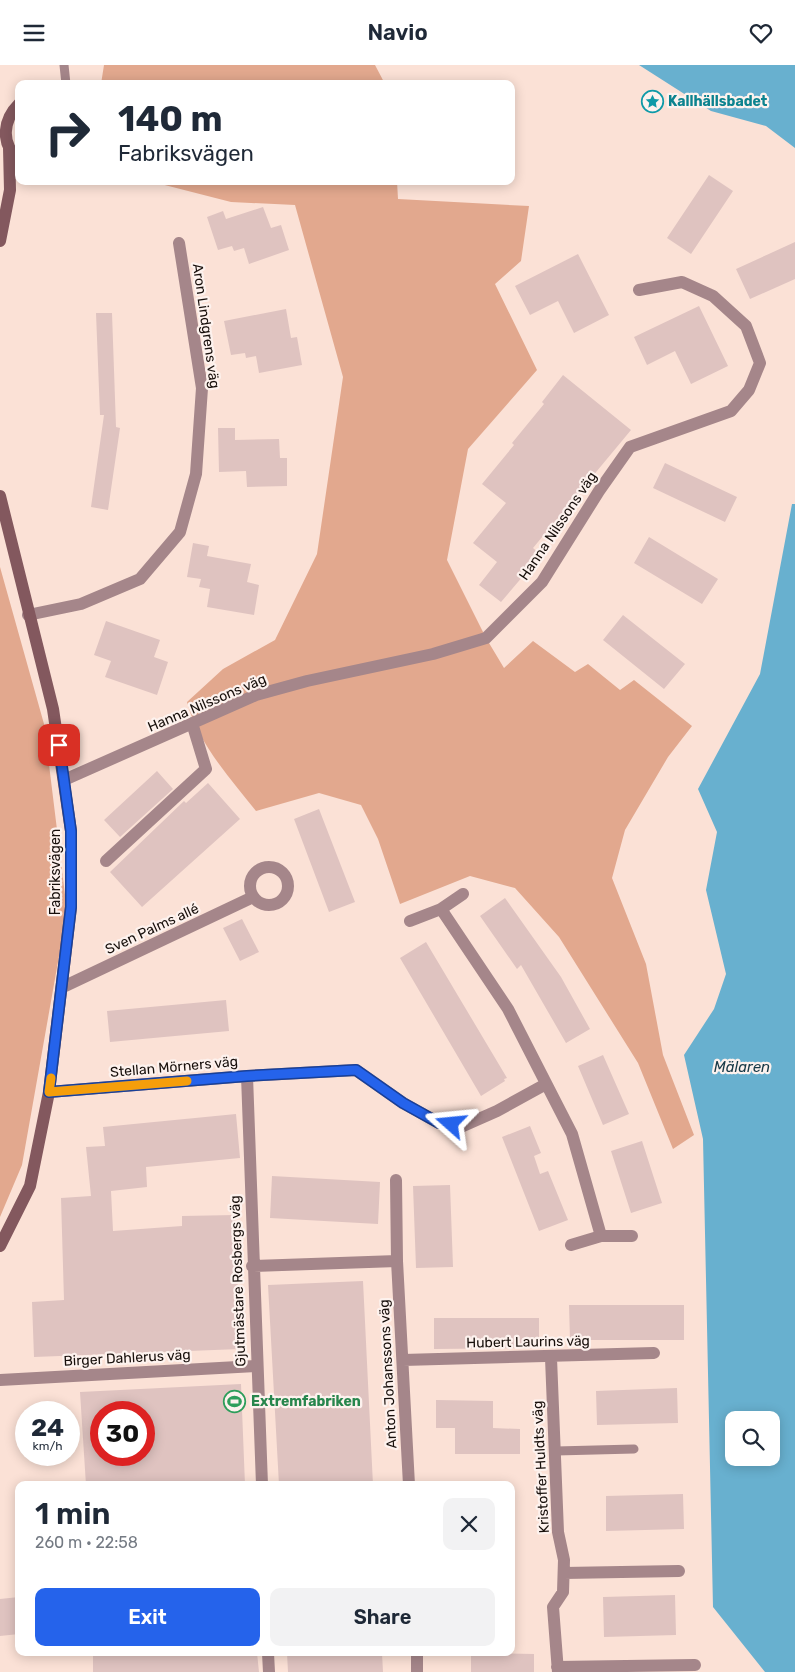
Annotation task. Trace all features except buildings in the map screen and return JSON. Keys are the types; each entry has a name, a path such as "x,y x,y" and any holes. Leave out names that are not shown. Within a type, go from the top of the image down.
{"street":[{"path":"0,241 10,190 9,147 5,129 7,121 15,110"},
{"path":"9,147 15,154"},
{"path":"10,190 17,185"},
{"name":"Aron Lindgrens väg","path":"28,615 81,604 140,579 180,532 196,475 202,388 179,243"},
{"name":"Hanna Nilssons väg","path":"64,780 256,695 307,681 433,654 486,638 542,582 599,491 630,447 731,411 748,390 760,363 746,326 713,296 682,282 639,290"},
{"name":"Fabriksvägen","path":"0,497 53,709 71,831 71,907 63,987 49,1092 30,1186 0,1246"},
{"path":"106,861 206,769 192,723"},
{"path":"410,921 441,909 463,895"},
{"name":"Sven Palms allé","path":"63,987 253,897"},
{"path":"441,909 508,1009 572,1133 601,1235"},
{"name":"Stellan Mörners väg","path":"49,1092 247,1076 356,1070 403,1103 439,1123 463,1126 497,1111 546,1084"},
{"name":"Gjutmästare Rosbergs väg","path":"247,1076 252,1266 262,1481"},
{"name":"Anton Johanssons väg","path":"396,1180 397,1261 409,1481"},
{"path":"570,1245 601,1235 632,1236"},
{"path":"252,1266 397,1261"},
{"name":"Hubert Laurins väg","path":"403,1360 551,1358 654,1353"},
{"name":"Kristoffer Huldts väg","path":"551,1358 558,1532 564,1560 563,1592 553,1607 558,1670 695,1665"},
{"name":"Birger Dahlerus väg","path":"0,1380 256,1366"},
{"path":"564,1573 679,1571"},
{"path":"268,1656 269,1672"},
{"path":"417,1656 418,1672"}],"lane":[{"path":"64,65 66,80"},
{"path":"556,1451 634,1449"}],"shaded area":[{"path":"104,65 375,65 383,80 102,80"},
{"path":"165,185 397,185 398,199 529,206 521,261 495,284 537,370 468,449 447,560 486,638 504,668 533,641 575,672 588,664 620,690 634,680 692,726 668,757 625,830 612,878 646,964 663,1055 694,1135 673,1149 638,1063 559,937 515,888 470,876 400,904 378,839 361,805 319,793 256,811 215,759 199,732 187,702 223,669 275,640 317,554 343,377 295,205 231,202"},
{"path":"0,567 44,724 67,911 22,1165 0,1217"}],"water":[{"path":"639,65 795,65 795,148 766,126 711,111"},
{"name":"Mälaren","path":"792,504 795,504 795,1672 765,1672 713,1607 703,1139 684,1055 714,1009 726,974 706,890 717,832 698,789 760,674"}],"slow traffic":[{"path":"51,1078 49,1092 187,1081"}],"place":[{"name":"Kallhällsbadet","path":"652,101"},
{"name":"Extremfabriken","path":"235,1401"}],"route":[{"path":"59,745 71,831 71,907 63,987 49,1092 272,1074 356,1070 380,1085 403,1103 439,1123 451,1124"}]}
